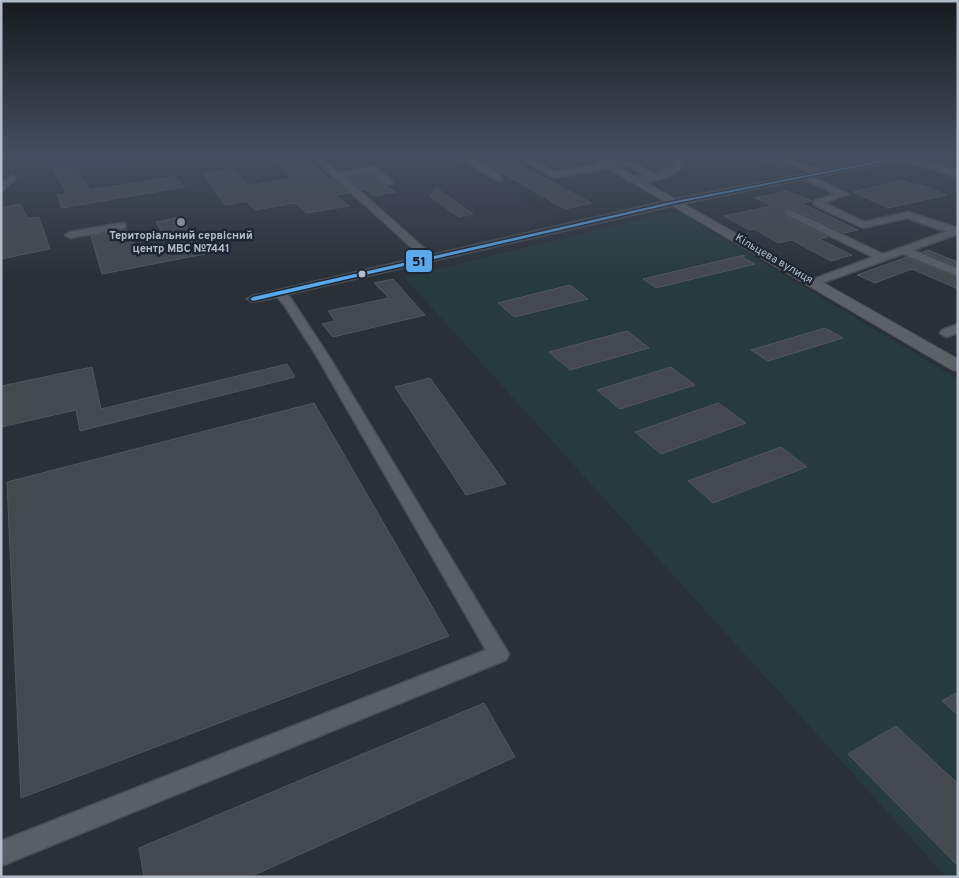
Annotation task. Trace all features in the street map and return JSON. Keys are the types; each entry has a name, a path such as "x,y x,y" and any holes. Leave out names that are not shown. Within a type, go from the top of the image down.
{"main road":[{"name":"Кільцева вулиця","path":"662,195 958,366"}],"street":[{"path":"358,195 429,258"},
{"path":"253,299 710,195"},
{"path":"840,195 817,203 863,225 908,215 941,228 955,230"},
{"path":"790,214 883,258"},
{"path":"69,231 119,222"},
{"path":"941,223 955,230"},
{"path":"815,282 955,230"},
{"path":"903,250 958,273"},
{"path":"1,854 499,654 322,355 289,303 280,293"}],"shaded area":[{"path":"401,195 514,195 555,220 430,247 373,201"}],"green space":[{"path":"677,211 958,379 958,877 946,877 404,277"}],"building":[{"path":"57,195 138,195 62,208"},
{"path":"218,195 336,195 349,206 307,213 295,203 255,210 246,201 225,205"},
{"path":"446,195 473,214 459,217 430,196"},
{"path":"541,195 576,195 591,203 565,209"},
{"path":"769,195 797,195 812,201 801,203 858,230 844,233 794,209 785,211 786,217 828,237 819,239 852,255 831,261 792,240 778,243 754,229 749,230 724,216 772,206 755,198"},
{"path":"860,195 946,195 888,208"},
{"path":"20,204 28,218 39,217 50,249 1,259 1,208"},
{"path":"181,217 205,254 102,274 91,236 128,230 138,254 170,248 156,222"},
{"path":"928,250 958,262 958,267 923,252"},
{"path":"744,255 744,258 755,264 656,288 643,279"},
{"path":"907,257 958,278 958,289 912,269 875,283 857,275"},
{"path":"393,279 425,315 333,337 322,324 335,321 328,311 389,298 374,283"},
{"path":"570,285 588,299 514,317 498,303"},
{"path":"825,328 843,338 768,361 751,350"},
{"path":"627,331 649,348 570,370 549,352"},
{"path":"287,364 295,377 80,431 76,410 1,427 1,386 92,367 101,409"},
{"path":"671,367 695,385 620,409 597,390"},
{"path":"430,378 506,484 466,495 395,387"},
{"path":"314,403 449,636 21,798 7,482"},
{"path":"718,403 746,423 661,454 635,432"},
{"path":"781,447 807,467 713,503 688,481"},
{"path":"958,692 958,715 942,701"},
{"path":"484,703 515,757 250,877 144,877 139,848"},
{"path":"896,726 958,784 958,866 848,754"}],"transit line":[{"name":"51","path":"253,299 712,195"}],"place":[{"name":"Територіальний сервісний центр МВС №7441","path":"181,222"}]}
